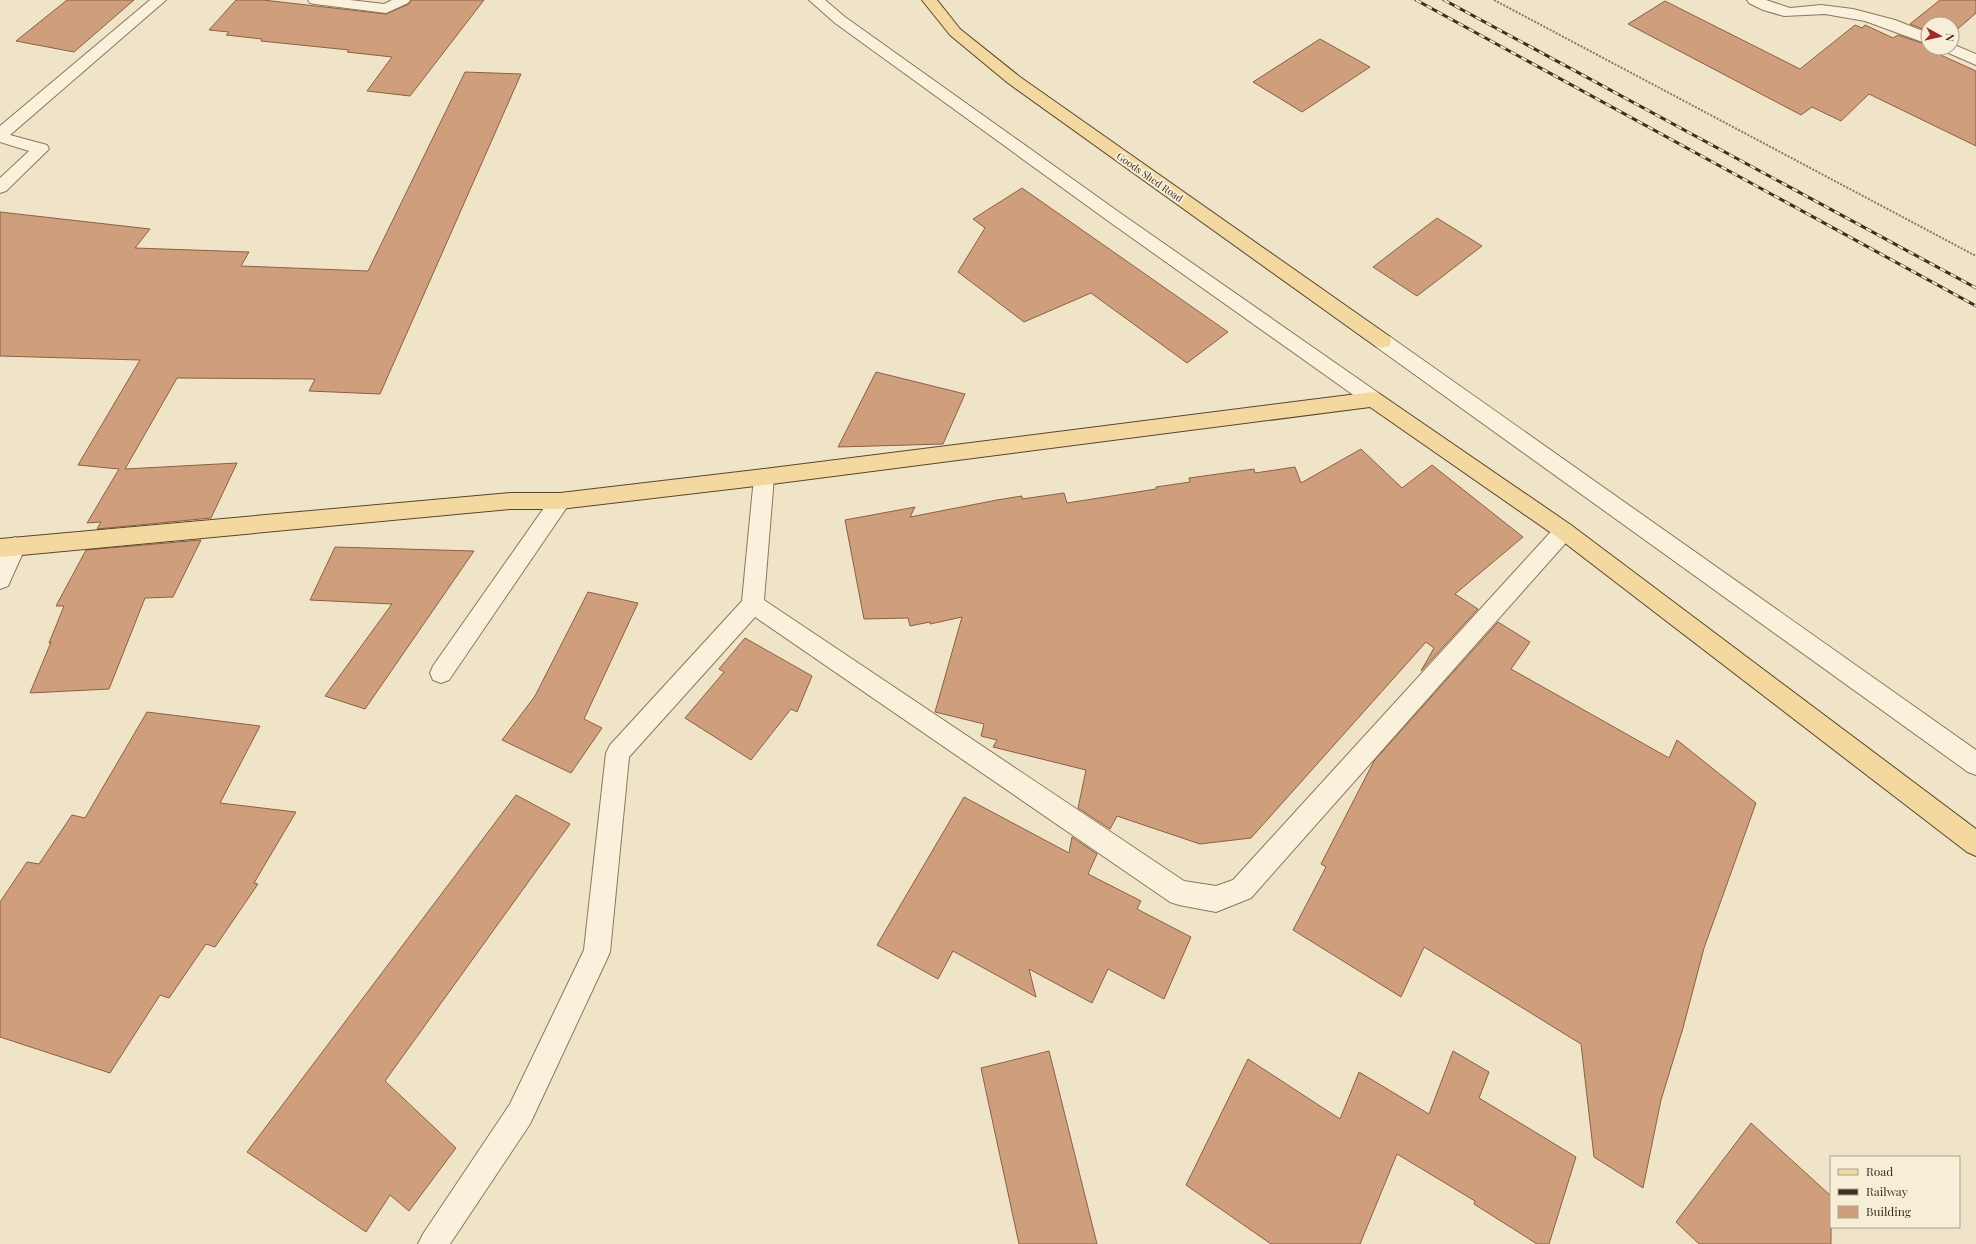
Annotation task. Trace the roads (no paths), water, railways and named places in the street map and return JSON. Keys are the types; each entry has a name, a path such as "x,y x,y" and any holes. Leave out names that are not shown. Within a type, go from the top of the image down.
{"main road":[{"name":"Goods Shed Road","path":"929,0 955,32 1014,80 1382,341"},
{"path":"7,547 510,501 560,501 764,477 1373,399 1564,531 1976,844"}],"street":[{"path":"0,136 158,0"},
{"path":"316,0 386,9 403,0"},
{"path":"816,0 840,20 1110,214 1373,399"},
{"path":"1754,0 1772,8 1793,12 1823,9 1864,15 1884,20 1920,36"},
{"path":"1960,53 1976,60"},
{"path":"0,136 41,149 0,187"},
{"path":"1382,341 1976,764"},
{"path":"433,1244 520,1114 597,952 618,753 753,604 764,477"},
{"path":"441,673 560,501"},
{"path":"753,604 1179,894 1216,899 1242,889 1564,531"},
{"path":"0,580 7,547"}],"railway":[{"path":"1416,0 1976,306"},
{"path":"1444,0 1976,288"}]}
